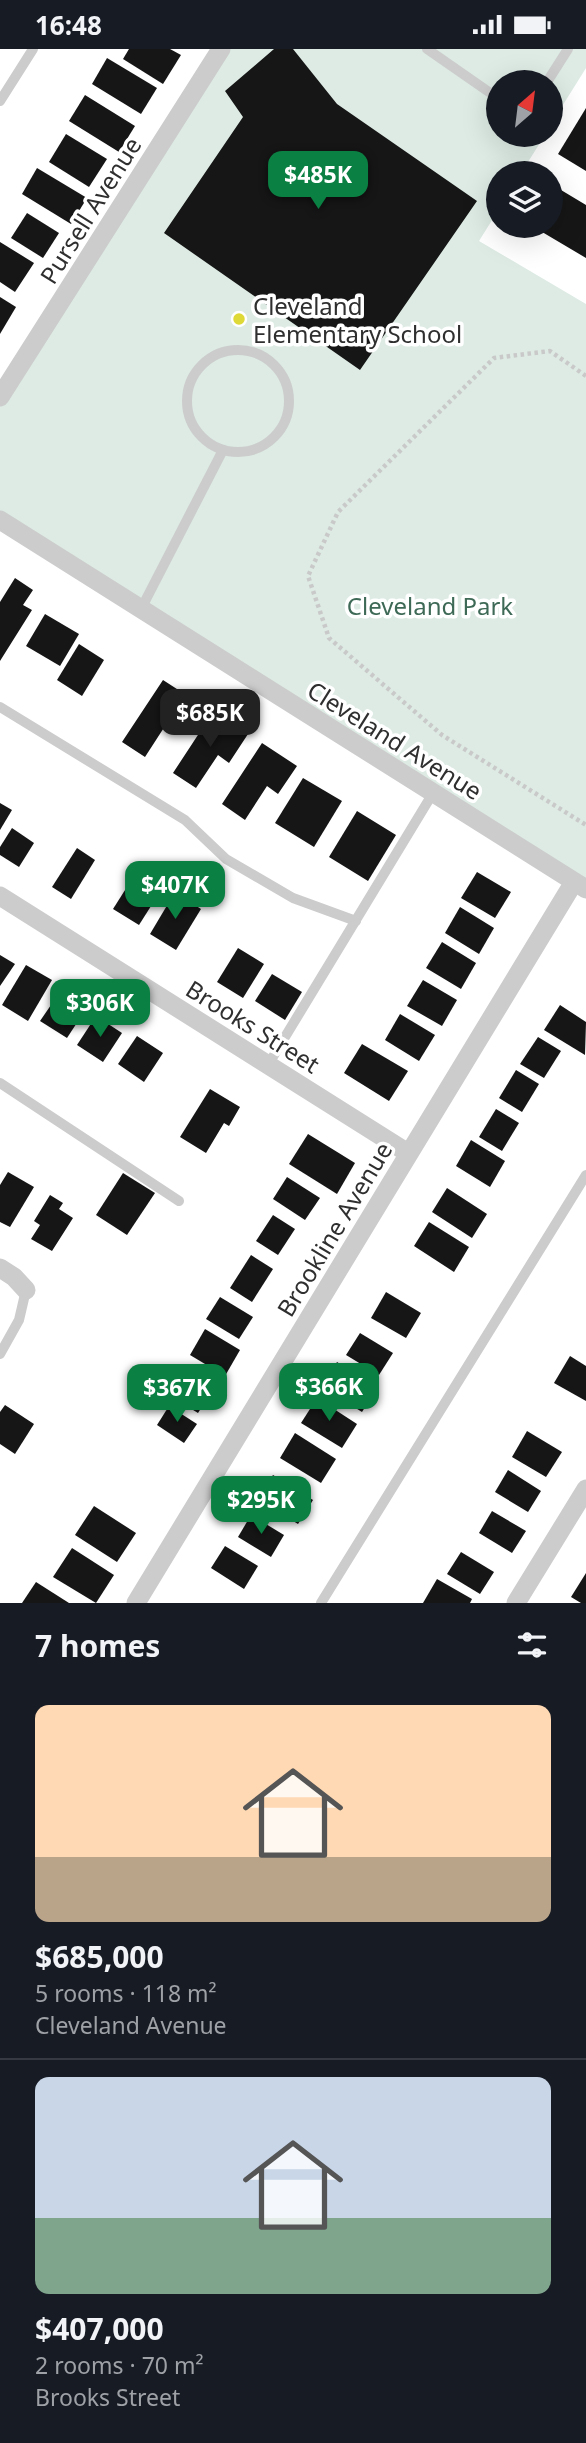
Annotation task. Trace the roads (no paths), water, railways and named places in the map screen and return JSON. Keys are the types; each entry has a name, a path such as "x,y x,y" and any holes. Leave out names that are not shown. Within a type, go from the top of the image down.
{"street":[{"name":"Pursell Avenue","path":"0,397 220,49"},
{"name":"Cleveland Avenue","path":"0,520 580,885"},
{"name":"Brookline Avenue","path":"136,1603 408,1153 580,885"},
{"name":"Brooks Street","path":"0,896 408,1153"},
{"path":"0,1268 14,1277 26,1290"},
{"path":"516,1603 586,1489"}],"lane":[{"path":"0,101 33,49"},
{"path":"427,49 486,90"},
{"path":"555,70 568,49"},
{"path":"244,349 260,354 274,364 284,378 289,394 288,411 282,427 271,440 257,449 240,453 223,450 208,443 188,416 186,399 189,382 198,367 211,356 227,350 244,349"},
{"path":"141,609 223,450"},
{"path":"0,707 185,820 226,859 293,898 356,921"},
{"path":"268,1065 433,793"},
{"path":"0,1083 179,1201"},
{"path":"321,1603 586,1175"},
{"path":"0,1354 19,1320 26,1290"}],"place":[{"name":"Cleveland Elementary School","path":"239,319"}],"park label":[{"name":"Cleveland Park","path":"430,605"}]}
